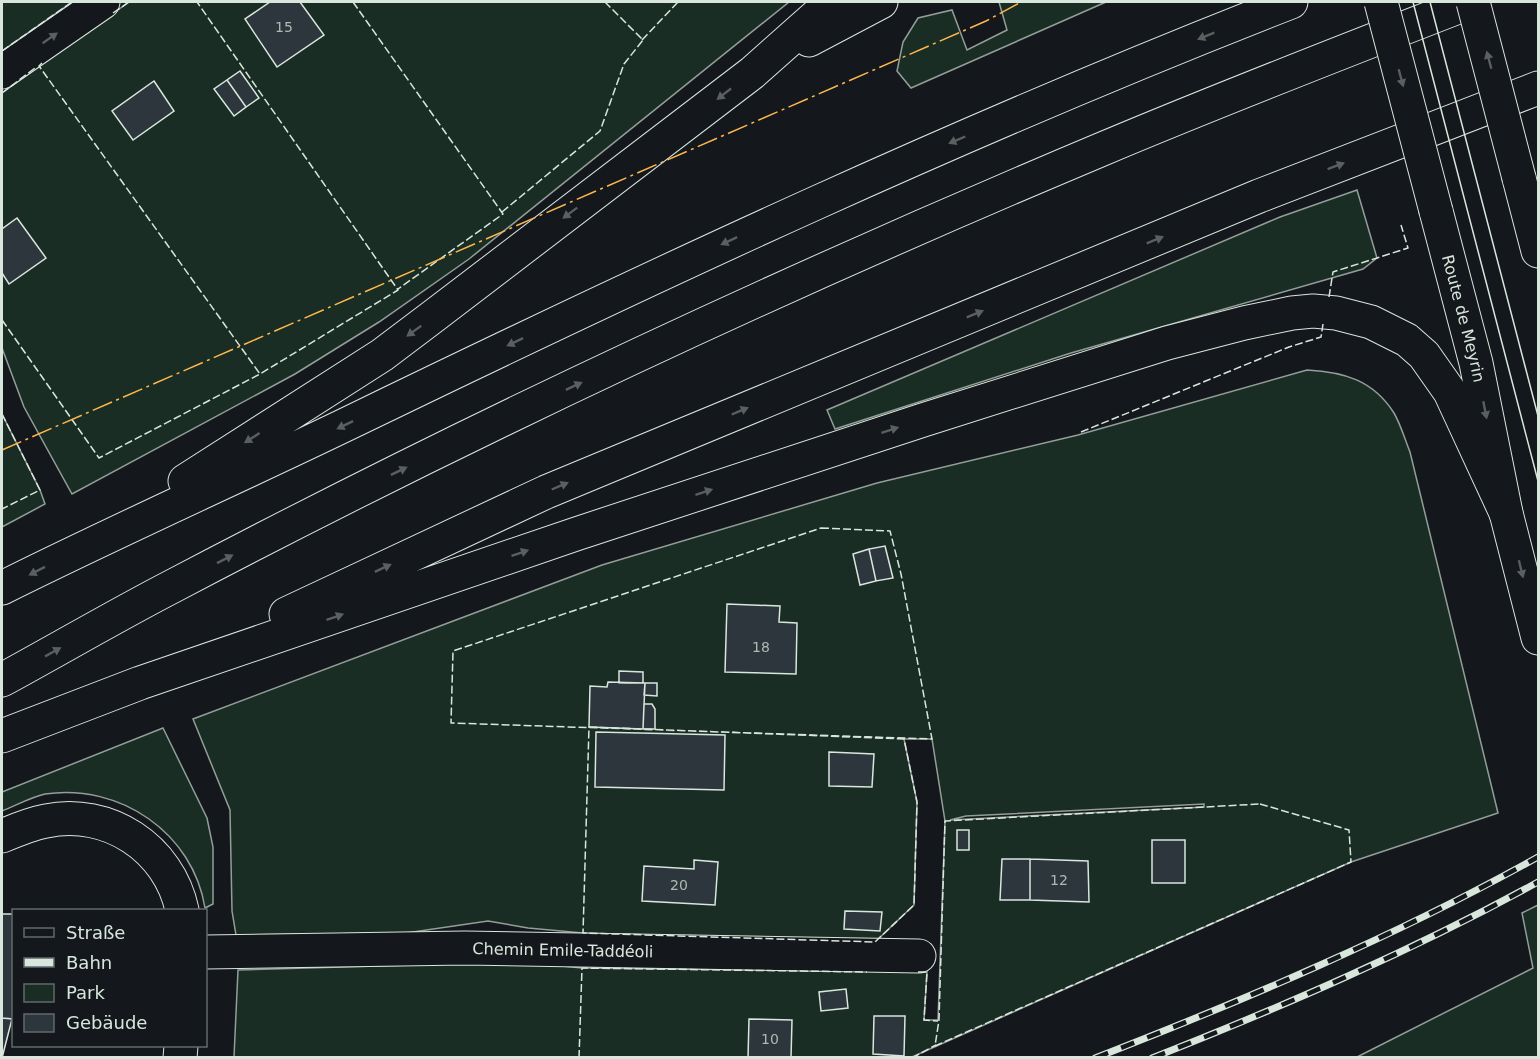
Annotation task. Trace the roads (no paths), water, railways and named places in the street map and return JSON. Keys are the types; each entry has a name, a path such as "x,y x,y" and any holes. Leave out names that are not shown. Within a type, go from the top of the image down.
{"main road":[{"path":"2,72 103,2"},
{"path":"72,553 382,355 752,73 832,2"},
{"path":"752,73 839,23 882,2"},
{"path":"2,588 348,424 527,336 782,217 1074,90 1291,2"},
{"name":"Route de Meyrin","path":"1381,2 1476,363 1506,513 1539,638"},
{"path":"2,680 172,586 367,487 556,394 737,310 1101,149 1472,2 1539,251"},
{"path":"140,683 546,492 1259,196 1539,88"},
{"path":"2,736 140,683 576,534 923,420 1167,343 1292,313 1313,311 1336,313 1371,322 1407,340 1424,355 1450,392 1506,513"},
{"path":"2,836 47,821 94,821 114,827 145,846 159,861 173,884 182,909"},
{"name":"Chemin Emile-Taddéoli","path":"207,952 465,948 919,956"}],"tram line":[{"path":"1413,2 1538,481"},
{"path":"1430,2 1538,416"}],"railway":[{"path":"1095,1058 1208,1013 1376,940 1538,857"},
{"path":"1152,1058 1348,976 1444,931 1538,882"}]}
